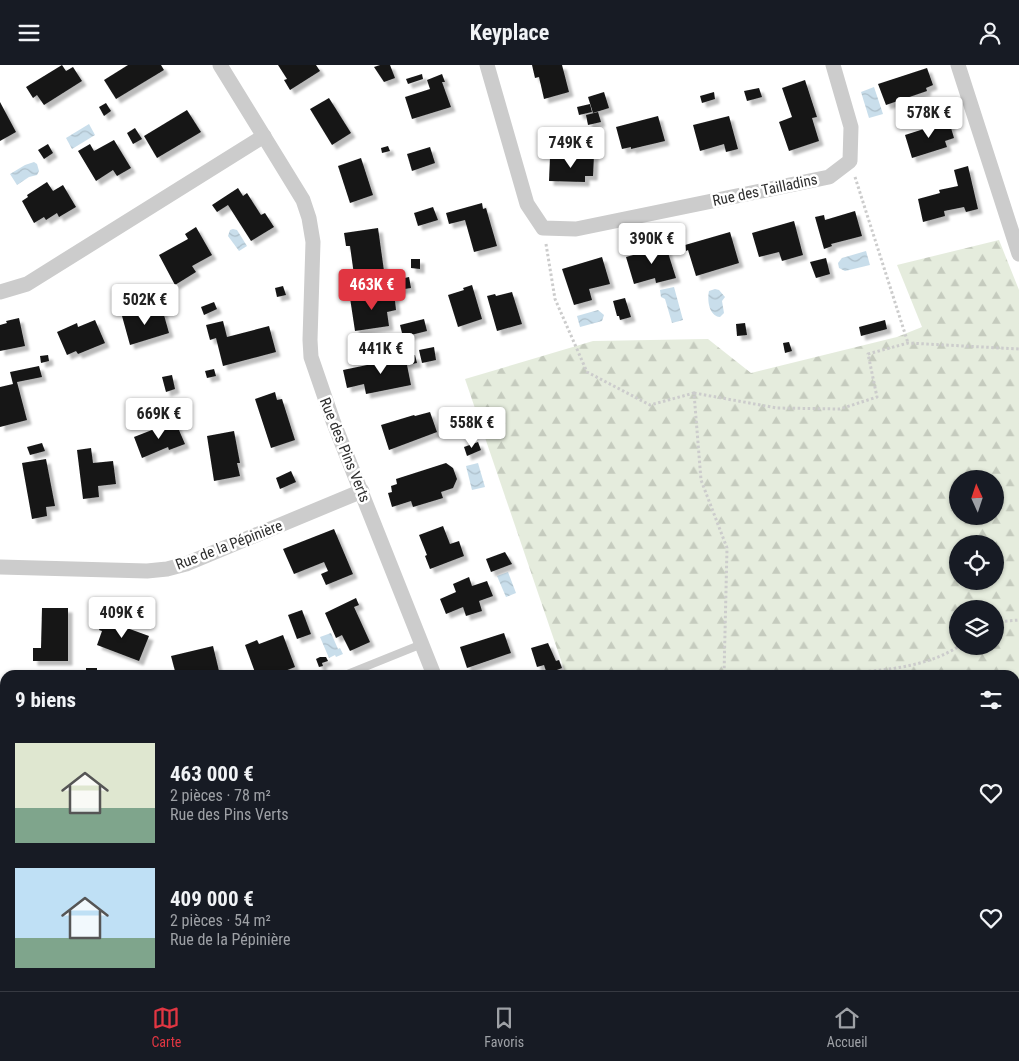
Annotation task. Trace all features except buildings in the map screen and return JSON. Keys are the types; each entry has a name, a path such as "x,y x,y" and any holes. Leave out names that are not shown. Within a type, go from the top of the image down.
{"street":[{"name":"Rue des Pins Verts","path":"220,65 303,200 309,218 313,242 311,357 333,421 432,670"},
{"path":"487,65 527,205 543,228"},
{"path":"834,65 851,127 850,161"},
{"path":"958,65 1019,254"},
{"path":"0,292 27,283 264,136"},
{"name":"Rue des Tailladins","path":"543,228 576,229 829,177 850,161"},
{"name":"Rue de la Pépinière","path":"0,567 147,571 167,569 186,564 362,491"}],"lane":[{"path":"357,670 422,644"}],"path":[{"path":"850,161 908,343"},
{"path":"543,228 555,299 587,372 650,405 694,393 777,408 840,409 877,397 868,354 908,343 1019,349"},
{"path":"694,393 701,480 727,548 724,670"},
{"path":"1004,621 1019,620"},
{"path":"882,670 894,669 949,653"}],"green space":[{"path":"999,240 1019,290 1019,670 564,670 465,379 593,341 708,339 751,373 897,337 922,327 897,265"}],"water":[{"path":"874,87 883,114 869,118 861,92"},
{"path":"89,124 95,135 72,149 66,138"},
{"path":"34,162 37,164 39,171 37,175 29,177 17,185 10,174"},
{"path":"230,230 237,230 247,246 239,251 228,236"},
{"path":"866,251 870,265 845,271 839,268 838,263 842,258"},
{"path":"674,287 683,320 672,323 665,299 661,297 660,290"},
{"path":"719,290 725,297 722,301 724,313 720,317 711,311 708,299 709,291"},
{"path":"598,310 604,315 602,321 580,327 577,316"},
{"path":"478,463 485,487 472,490 466,466"},
{"path":"508,572 516,593 506,597 497,576"},
{"path":"331,633 338,649 340,648 343,654 329,658 320,637"}]}
